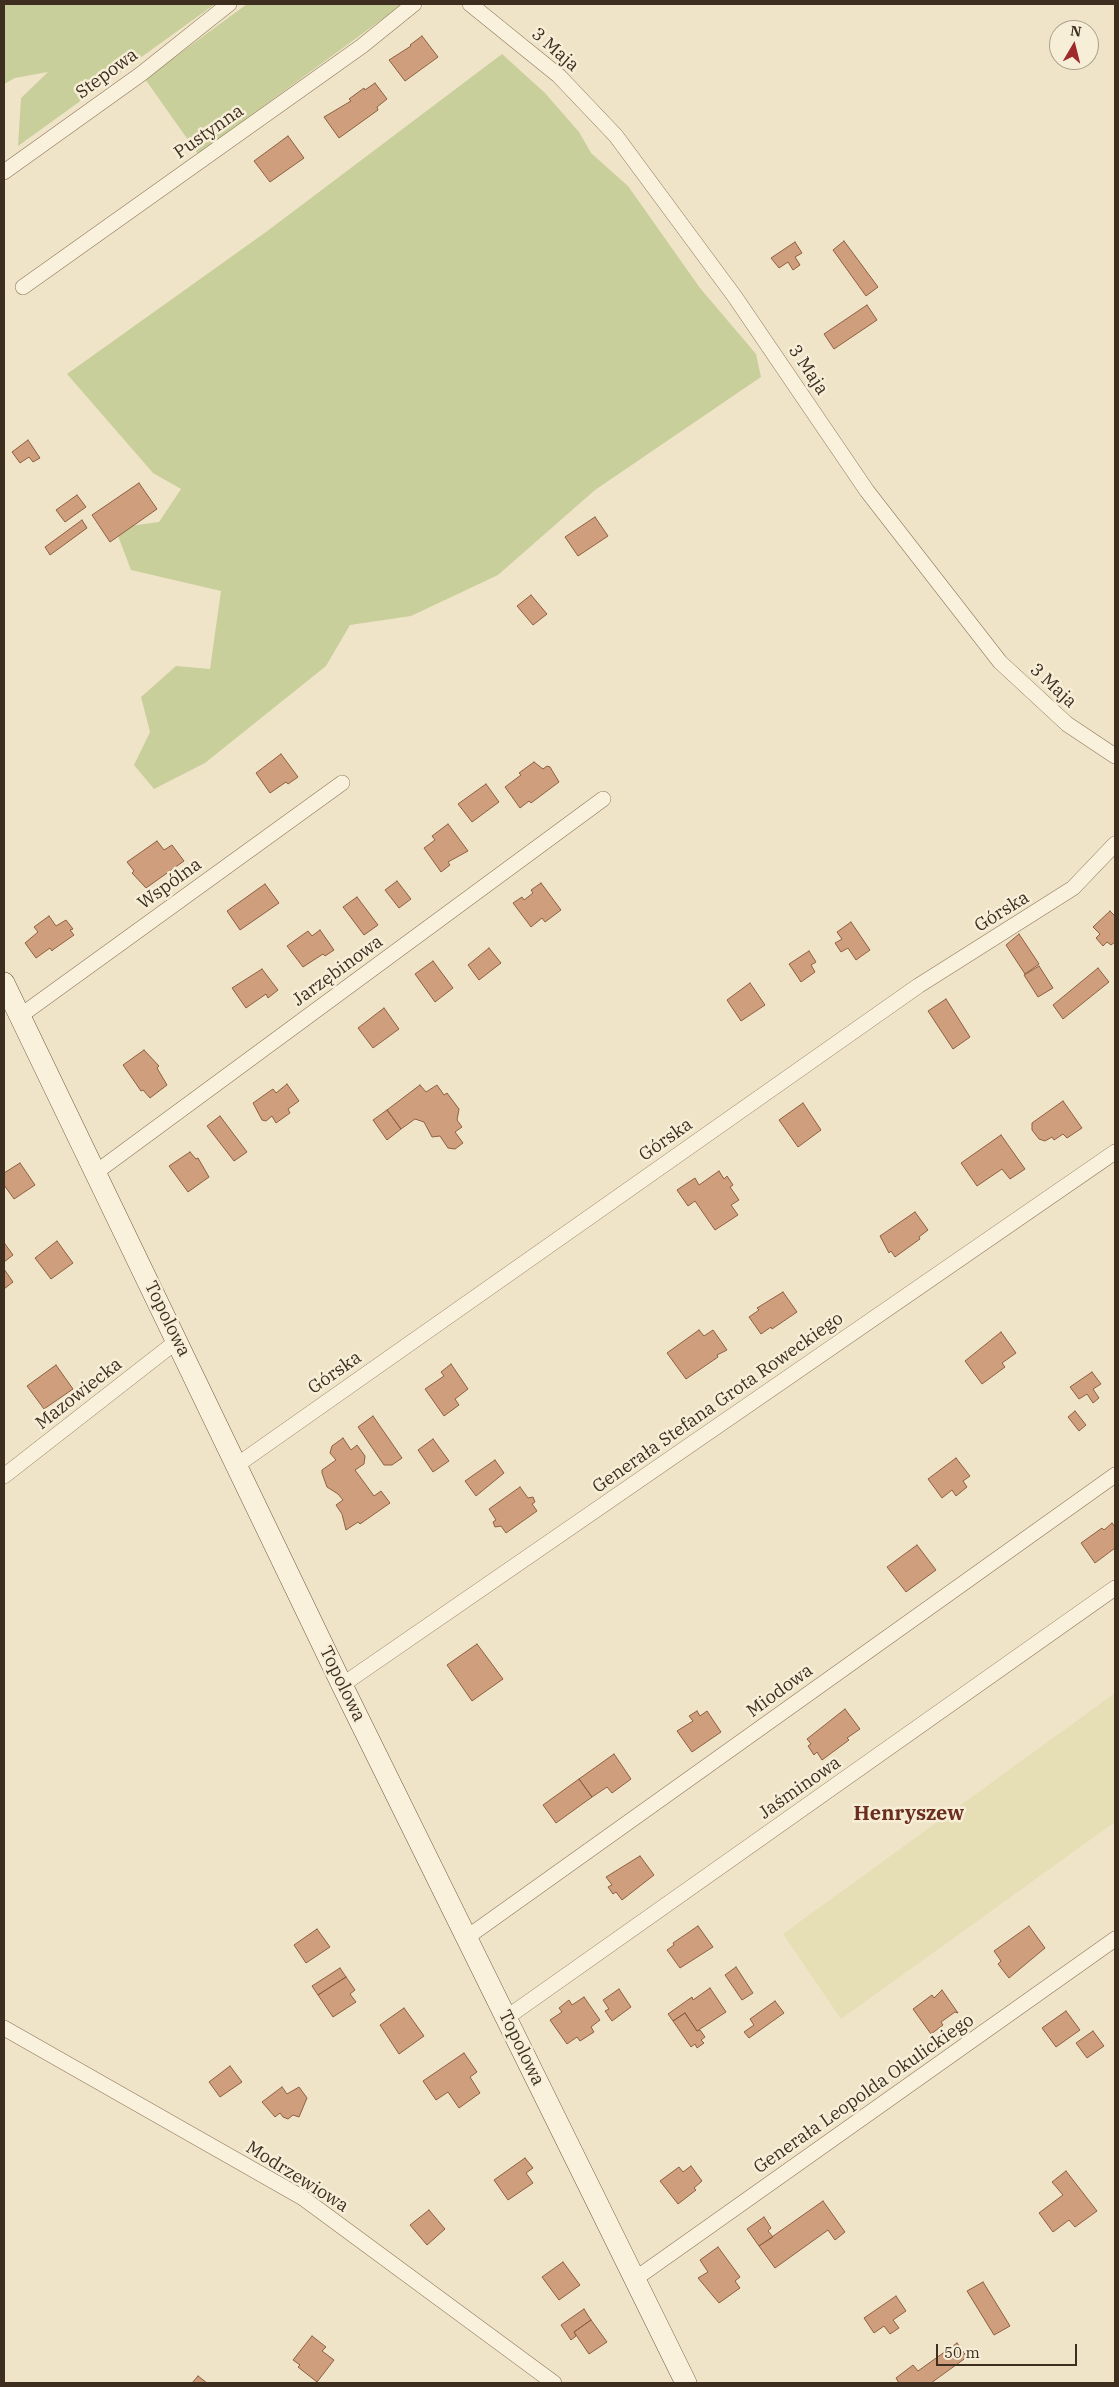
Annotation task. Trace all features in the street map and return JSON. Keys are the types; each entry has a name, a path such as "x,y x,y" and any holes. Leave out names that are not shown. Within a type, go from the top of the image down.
{"street":[{"name":"Stepowa","path":"4,172 141,74 229,4"},
{"name":"Pustynna","path":"23,287 362,46 414,4"},
{"name":"3 Maja","path":"470,4 559,76 616,136 735,297 867,491 1000,662 1067,724 1115,756"},
{"name":"Wspólna","path":"20,1016 342,783"},
{"name":"Jarzębinowa","path":"95,1173 603,799"},
{"name":"Górska","path":"236,1465 910,992 1073,888 1115,844"},
{"name":"Topolowa","path":"4,983 342,1685 686,2383"},
{"name":"Generała Stefana Grota Roweckiego","path":"342,1685 1115,1152"},
{"name":"Mazowiecka","path":"4,1476 178,1341"},
{"name":"Miodowa","path":"466,1938 1115,1475"},
{"name":"Jaśminowa","path":"506,2018 1115,1588"},
{"name":"Generała Leopolda Okulickiego","path":"635,2279 1115,1940"},
{"name":"Modrzewiowa","path":"4,2028 303,2198 554,2383"}],"shaded area":[{"path":"1115,1693 1115,1822 841,2019 783,1934"}],"green space":[{"path":"4,4 215,4 18,146 21,98 48,72 15,78 4,84"},
{"path":"247,4 403,4 198,154 145,79"},
{"path":"502,54 545,93 579,132 591,153 628,186 700,288 756,354 761,377 595,490 498,575 411,616 350,625 326,666 205,763 154,789 134,765 150,732 141,697 176,666 210,669 221,591 131,570 115,528 159,522 181,489 153,473 67,374 266,232"}],"building":[{"path":"422,36 438,57 405,81 389,60 411,46"},
{"path":"375,83 387,99 377,107 378,110 339,138 324,117 351,101 349,99 364,88 365,90"},
{"path":"288,136 304,158 270,182 254,161"},
{"path":"844,241 878,287 866,296 833,250"},
{"path":"795,242 802,253 795,257 800,265 793,270 788,262 779,268 771,258"},
{"path":"867,305 877,320 834,349 824,334"},
{"path":"28,440 40,458 33,462 29,457 20,463 12,452"},
{"path":"139,483 157,509 110,542 92,515"},
{"path":"77,495 86,507 65,522 56,510"},
{"path":"595,517 608,536 578,556 565,537"},
{"path":"82,520 87,528 50,555 45,547"},
{"path":"531,595 547,614 533,625 517,606"},
{"path":"281,754 298,777 288,784 286,782 270,793 256,773"},
{"path":"534,762 543,769 547,766 550,767 559,782 531,803 529,801 520,808 505,787"},
{"path":"486,784 499,802 472,822 458,804"},
{"path":"448,824 468,851 448,862 450,865 441,872 424,848 435,840 432,836"},
{"path":"157,841 164,850 172,845 184,861 146,888 132,873 134,871 127,862"},
{"path":"397,881 411,899 399,908 385,890"},
{"path":"541,883 561,910 545,922 542,918 531,927 513,903 522,897 524,900 533,893 531,890"},
{"path":"265,884 279,903 240,930 227,911"},
{"path":"357,897 378,925 364,935 343,907"},
{"path":"1110,911 1115,916 1115,942 1111,945 1107,942 1103,946 1096,938 1100,934 1093,927"},
{"path":"49,916 56,926 66,920 73,929 70,930 74,935 52,951 50,948 36,958 25,943 38,932 34,927"},
{"path":"851,922 870,950 856,960 848,948 841,952 835,943 842,939 837,932"},
{"path":"320,930 334,950 325,956 323,954 303,967 287,946 308,931 312,936"},
{"path":"1019,934 1039,964 1025,974 1006,945"},
{"path":"489,948 501,963 479,980 468,965"},
{"path":"809,951 816,962 811,965 815,972 801,982 789,964"},
{"path":"433,961 453,988 435,1002 415,974"},
{"path":"1039,966 1053,988 1038,997 1024,975"},
{"path":"1098,968 1109,982 1063,1019 1053,1005"},
{"path":"262,969 278,990 268,998 266,994 246,1008 232,988"},
{"path":"750,983 765,1005 741,1021 727,1000"},
{"path":"946,999 970,1037 953,1049 928,1011"},
{"path":"384,1008 399,1029 373,1048 358,1028"},
{"path":"144,1050 159,1066 157,1068 167,1085 150,1098 143,1090 141,1091 123,1065"},
{"path":"287,1084 299,1101 288,1109 290,1113 276,1123 272,1116 266,1121 262,1120 253,1103 273,1089 276,1093"},
{"path":"420,1085 426,1092 437,1085 444,1095 447,1093 459,1109 457,1120 462,1127 455,1132 463,1143 455,1149 448,1148 440,1136 432,1137 424,1122 415,1119 401,1129 387,1110"},
{"path":"1063,1101 1082,1128 1067,1138 1063,1134 1054,1140 1052,1137 1045,1141 1039,1139 1032,1130 1032,1123"},
{"path":"803,1103 821,1130 798,1147 779,1120"},
{"path":"387,1110 401,1129 387,1140 373,1120"},
{"path":"220,1116 247,1152 234,1161 207,1126"},
{"path":"1001,1135 1025,1169 1010,1179 1002,1169 977,1186 961,1163"},
{"path":"190,1152 196,1159 198,1158 209,1177 188,1192 169,1166"},
{"path":"20,1163 35,1185 14,1199 4,1185 4,1173"},
{"path":"719,1171 724,1179 727,1176 733,1185 730,1187 739,1200 731,1205 738,1215 715,1230 695,1201 688,1206 677,1190 695,1178 699,1185"},
{"path":"915,1212 928,1230 919,1237 920,1239 895,1257 891,1251 889,1253 880,1236"},
{"path":"57,1241 73,1263 51,1279 35,1258"},
{"path":"4,1245 13,1255 4,1262"},
{"path":"4,1269 13,1282 4,1289"},
{"path":"783,1292 797,1312 761,1334 749,1317 759,1310 757,1308"},
{"path":"699,1330 704,1336 713,1330 727,1350 717,1355 718,1357 686,1379 667,1353"},
{"path":"1001,1332 1016,1353 1002,1363 1005,1367 982,1384 965,1361"},
{"path":"451,1364 468,1389 455,1399 459,1405 444,1416 425,1389 444,1376 441,1372"},
{"path":"56,1365 73,1389 44,1409 27,1386"},
{"path":"1092,1372 1101,1384 1093,1389 1099,1398 1093,1403 1087,1394 1079,1399 1070,1387"},
{"path":"1075,1411 1086,1425 1079,1431 1068,1417"},
{"path":"373,1416 402,1458 392,1465 384,1465 358,1427"},
{"path":"343,1438 351,1450 357,1445 365,1456 364,1464 355,1470 374,1496 381,1491 390,1503 360,1524 358,1522 346,1530 342,1514 336,1505 343,1500 338,1494 327,1487 322,1473 322,1470 336,1460 330,1453 332,1446"},
{"path":"433,1439 449,1461 433,1472 418,1450"},
{"path":"956,1458 970,1476 963,1481 967,1487 956,1496 952,1490 942,1498 928,1479"},
{"path":"495,1460 504,1473 476,1496 465,1481"},
{"path":"520,1487 528,1498 533,1497 535,1502 532,1504 537,1511 506,1533 501,1526 495,1527 493,1522 496,1520 489,1509"},
{"path":"1112,1523 1115,1527 1115,1548 1095,1563 1081,1543 1102,1528 1104,1530"},
{"path":"917,1545 936,1570 906,1592 887,1567"},
{"path":"477,1644 503,1679 472,1701 447,1665"},
{"path":"845,1709 860,1729 847,1738 849,1740 822,1760 817,1752 814,1755 808,1746 811,1744 807,1739"},
{"path":"697,1711 700,1716 707,1711 721,1732 692,1752 677,1731 693,1721 689,1716"},
{"path":"614,1754 631,1779 612,1793 607,1787 592,1797 579,1779"},
{"path":"579,1779 592,1797 556,1823 543,1805"},
{"path":"640,1856 654,1875 622,1900 616,1892 613,1894 608,1887 612,1885 606,1877"},
{"path":"698,1926 713,1947 680,1968 667,1950 674,1945 673,1943"},
{"path":"1029,1926 1045,1948 1009,1978 998,1964 1001,1961 994,1951"},
{"path":"317,1929 330,1947 306,1963 294,1945"},
{"path":"736,1967 753,1993 742,2000 725,1975"},
{"path":"340,1968 346,1977 318,1995 312,1986"},
{"path":"346,1977 355,1990 350,1994 356,2002 333,2017 318,1995"},
{"path":"710,1988 726,2012 697,2031 685,2013 673,2021 668,2014 692,1997 693,2000"},
{"path":"619,1989 631,2007 612,2021 605,2011 609,2009 603,2000"},
{"path":"942,1990 958,2013 955,2012 941,2022 943,2025 931,2034 913,2009 932,1995 934,1998"},
{"path":"584,1997 600,2020 591,2027 594,2032 580,2041 577,2037 567,2044 550,2020 562,2012 559,2008 569,2000 572,2005"},
{"path":"775,2001 784,2013 749,2038 744,2032 754,2025 750,2019"},
{"path":"404,2008 424,2036 399,2054 380,2025"},
{"path":"1066,2011 1080,2030 1056,2047 1042,2028"},
{"path":"685,2013 697,2031 700,2030 705,2037 701,2040 704,2043 697,2048 695,2044 691,2047 673,2021"},
{"path":"1093,2031 1104,2046 1087,2058 1076,2043"},
{"path":"464,2053 477,2072 470,2077 480,2093 459,2108 448,2092 436,2100 423,2081"},
{"path":"230,2066 242,2082 220,2097 209,2082"},
{"path":"282,2087 287,2094 299,2087 307,2098 299,2117 293,2115 288,2119 280,2113 275,2117 262,2102"},
{"path":"525,2158 533,2168 526,2173 533,2183 508,2200 494,2180"},
{"path":"691,2166 702,2181 694,2188 696,2190 678,2204 660,2181 679,2167 683,2172"},
{"path":"1066,2171 1097,2211 1075,2227 1069,2220 1053,2232 1039,2213 1063,2195 1052,2182"},
{"path":"823,2201 845,2232 835,2240 828,2230 775,2268 759,2246"},
{"path":"429,2210 445,2229 427,2245 410,2225"},
{"path":"764,2217 771,2228 768,2231 773,2237 759,2246 747,2229"},
{"path":"718,2247 740,2277 735,2281 740,2288 719,2303 698,2278 708,2272 700,2260"},
{"path":"563,2262 580,2285 559,2300 542,2277"},
{"path":"983,2282 1010,2326 994,2335 967,2291"},
{"path":"896,2296 906,2311 893,2320 899,2328 890,2334 884,2326 874,2333 864,2318"},
{"path":"584,2309 591,2320 574,2332 576,2336 571,2340 561,2325"},
{"path":"591,2320 607,2342 589,2354 574,2332"},
{"path":"312,2336 326,2347 322,2351 334,2360 317,2382 298,2367 300,2365 293,2360"},
{"path":"957,2343 967,2357 931,2383 899,2383 896,2378 913,2365 918,2371"},
{"path":"198,2376 207,2383 192,2383"}],"district":[{"name":"Henryszew","path":"909,1814"}]}
